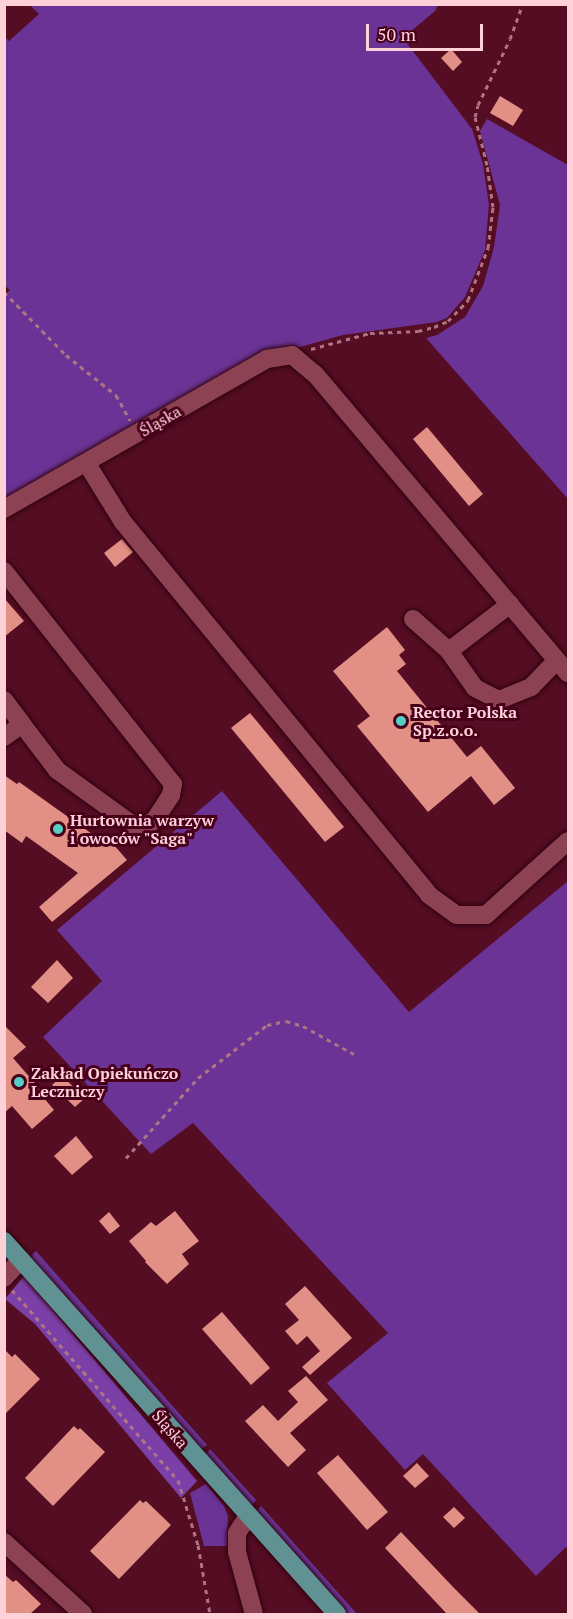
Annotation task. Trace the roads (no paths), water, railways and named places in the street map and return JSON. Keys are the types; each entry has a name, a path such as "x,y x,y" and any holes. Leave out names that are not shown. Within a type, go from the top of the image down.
{"main road":[{"name":"Śląska","path":"4,1241 337,1614"}],"street":[{"name":"Śląska","path":"4,509 87,464 267,359 292,355 315,374 510,604"},
{"path":"87,464 123,522 429,895 457,915 486,915 568,841"},
{"path":"4,571 173,784 171,795 154,821 137,828 57,770 4,699"},
{"path":"413,619 449,651 475,688 499,700 531,687 563,667 510,604 449,651"},
{"path":"4,737 22,724"},
{"path":"8,1283 21,1260"},
{"path":"248,1516 237,1533 237,1552 254,1614"},
{"path":"4,1542 83,1614"}],"place":[{"name":"Rector Polska Sp.z.o.o.","path":"401,721"},
{"name":"Hurtownia warzyw i owoców \"Saga\"","path":"58,829"},
{"name":"Zakład Opiekuńczo Leczniczy","path":"19,1082"}]}
